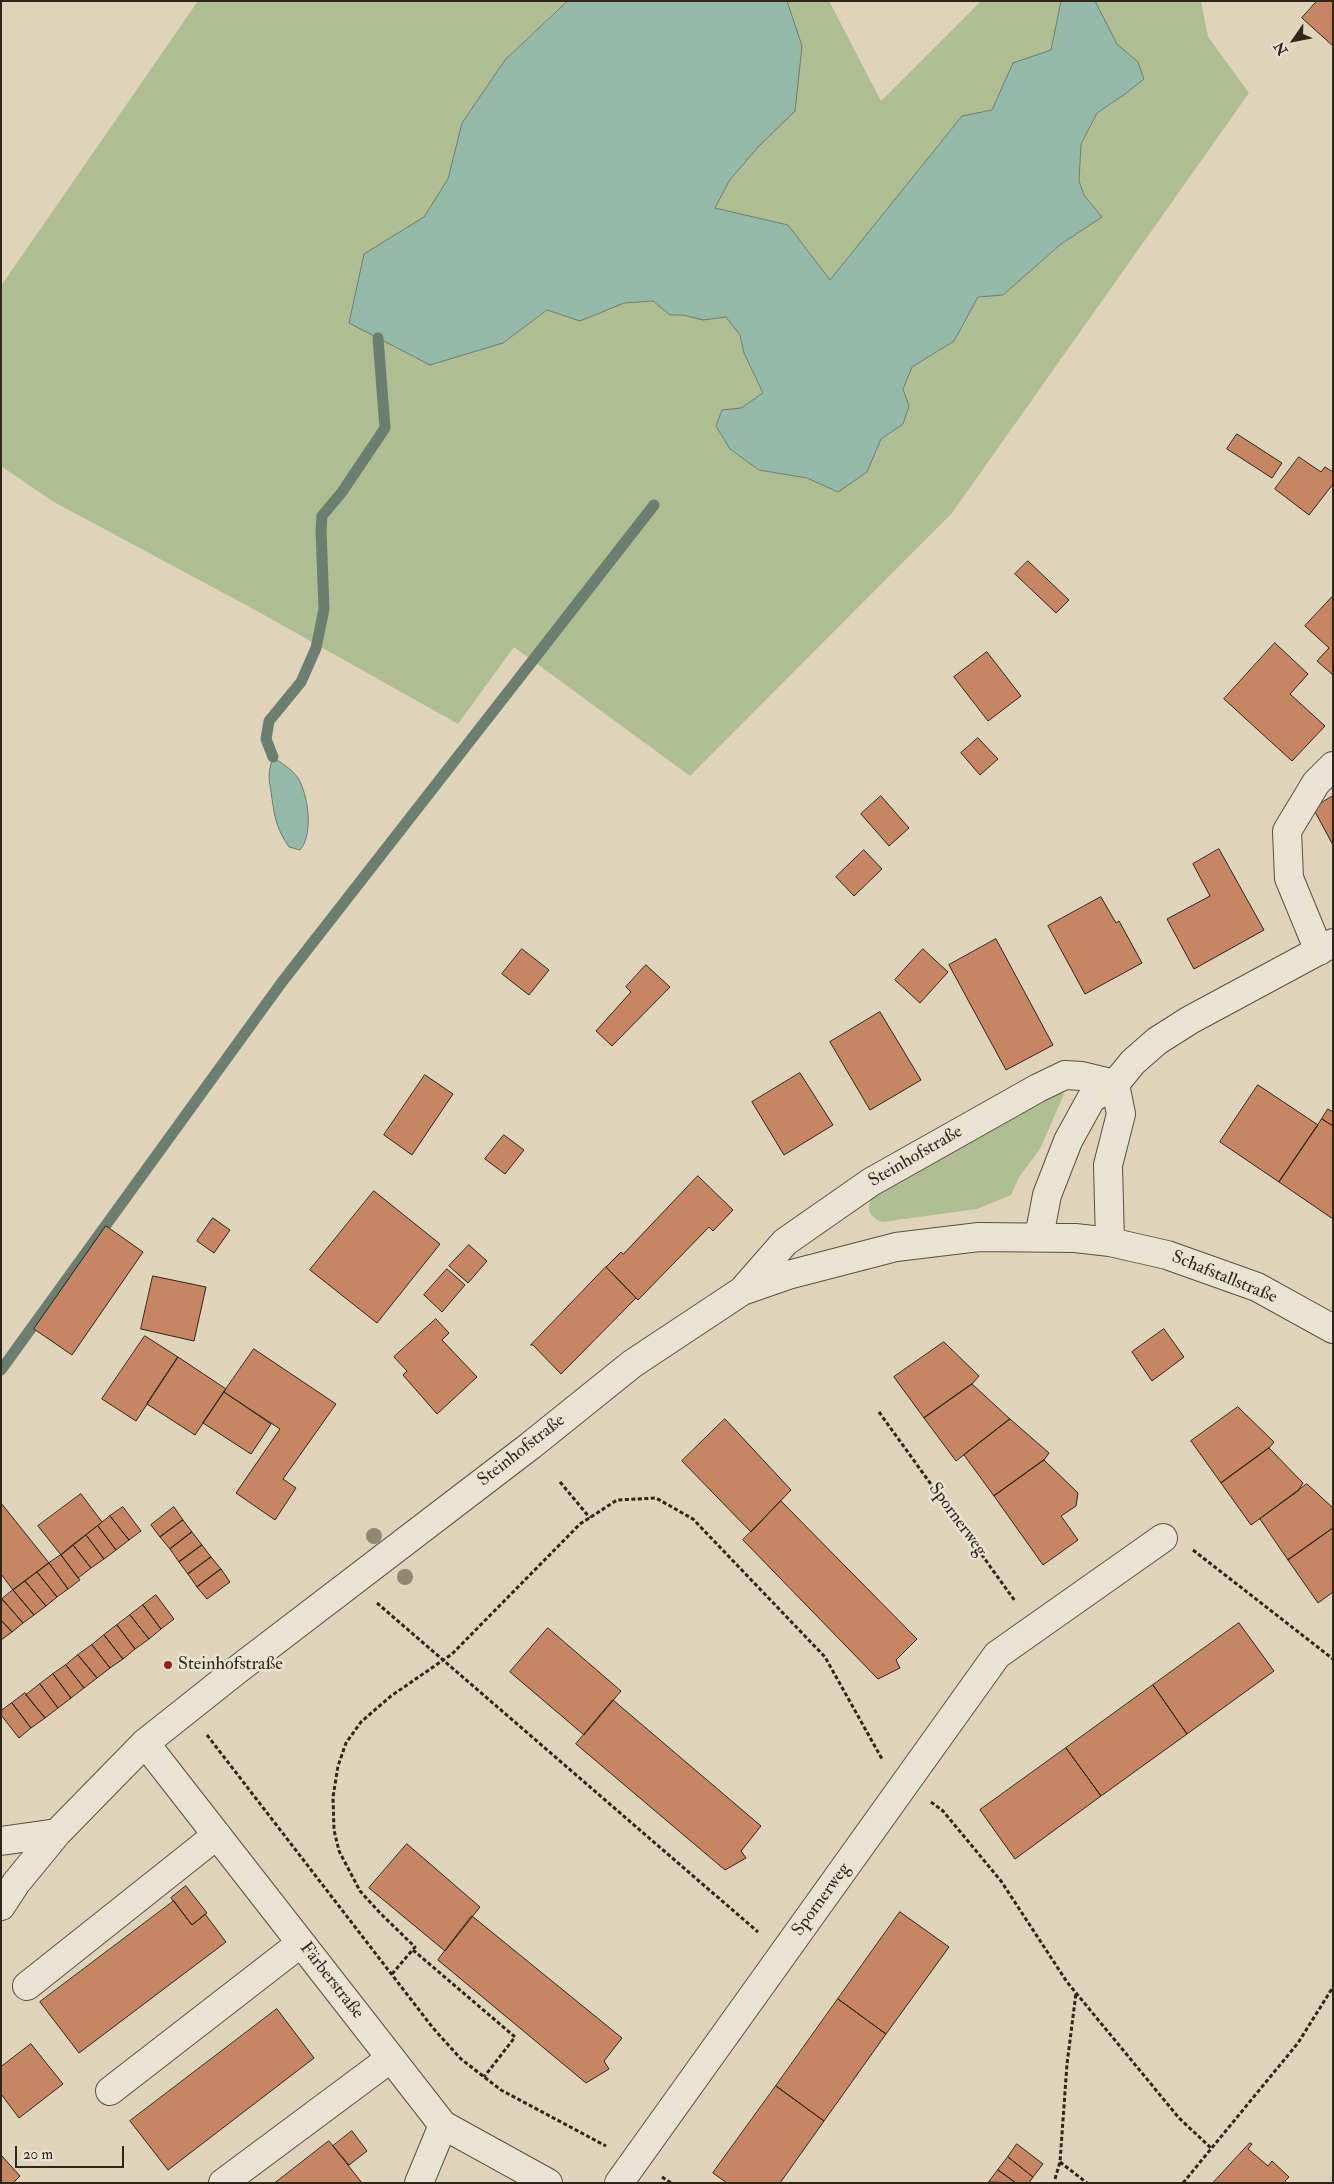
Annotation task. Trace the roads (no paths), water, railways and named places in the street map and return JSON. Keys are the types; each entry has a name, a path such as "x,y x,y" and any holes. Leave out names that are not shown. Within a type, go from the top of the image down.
{"street":[{"path":"1039,1237 1047,1194 1068,1141 1091,1099 1115,1084 1133,1062 1157,1042 1190,1020 1326,947 1289,878 1287,831 1316,783 1333,766"},
{"name":"Steinhofstraße","path":"742,1291 785,1242 870,1182 1038,1088 1065,1075 1082,1076 1115,1084"},
{"path":"1110,1242 1108,1165 1121,1114 1115,1084"},
{"name":"Steinhofstraße","path":"1,1906 16,1883 57,1833 146,1743 187,1709 632,1364 742,1291 788,1275 896,1246 979,1237 1075,1238 1110,1242"},
{"name":"Schafstallstraße","path":"1110,1242 1167,1255 1257,1287 1333,1329"},
{"name":"Spornerweg","path":"619,2183 997,1655 1163,1538"},
{"name":"Färberstraße","path":"146,1743 443,2124 548,2183"},
{"path":"1,1841 57,1833"},
{"path":"27,1986 217,1835"},
{"path":"110,2091 301,1943"},
{"path":"223,2183 391,2058"},
{"path":"418,2183 443,2124"}],"waterway":[{"path":"273,757 266,739 269,721 301,682 316,648 324,609 322,516 342,492 385,428 378,338"},
{"path":"1,1370 282,982 654,505"}],"place":[{"name":"Steinhofstraße","path":"168,1665"}]}
